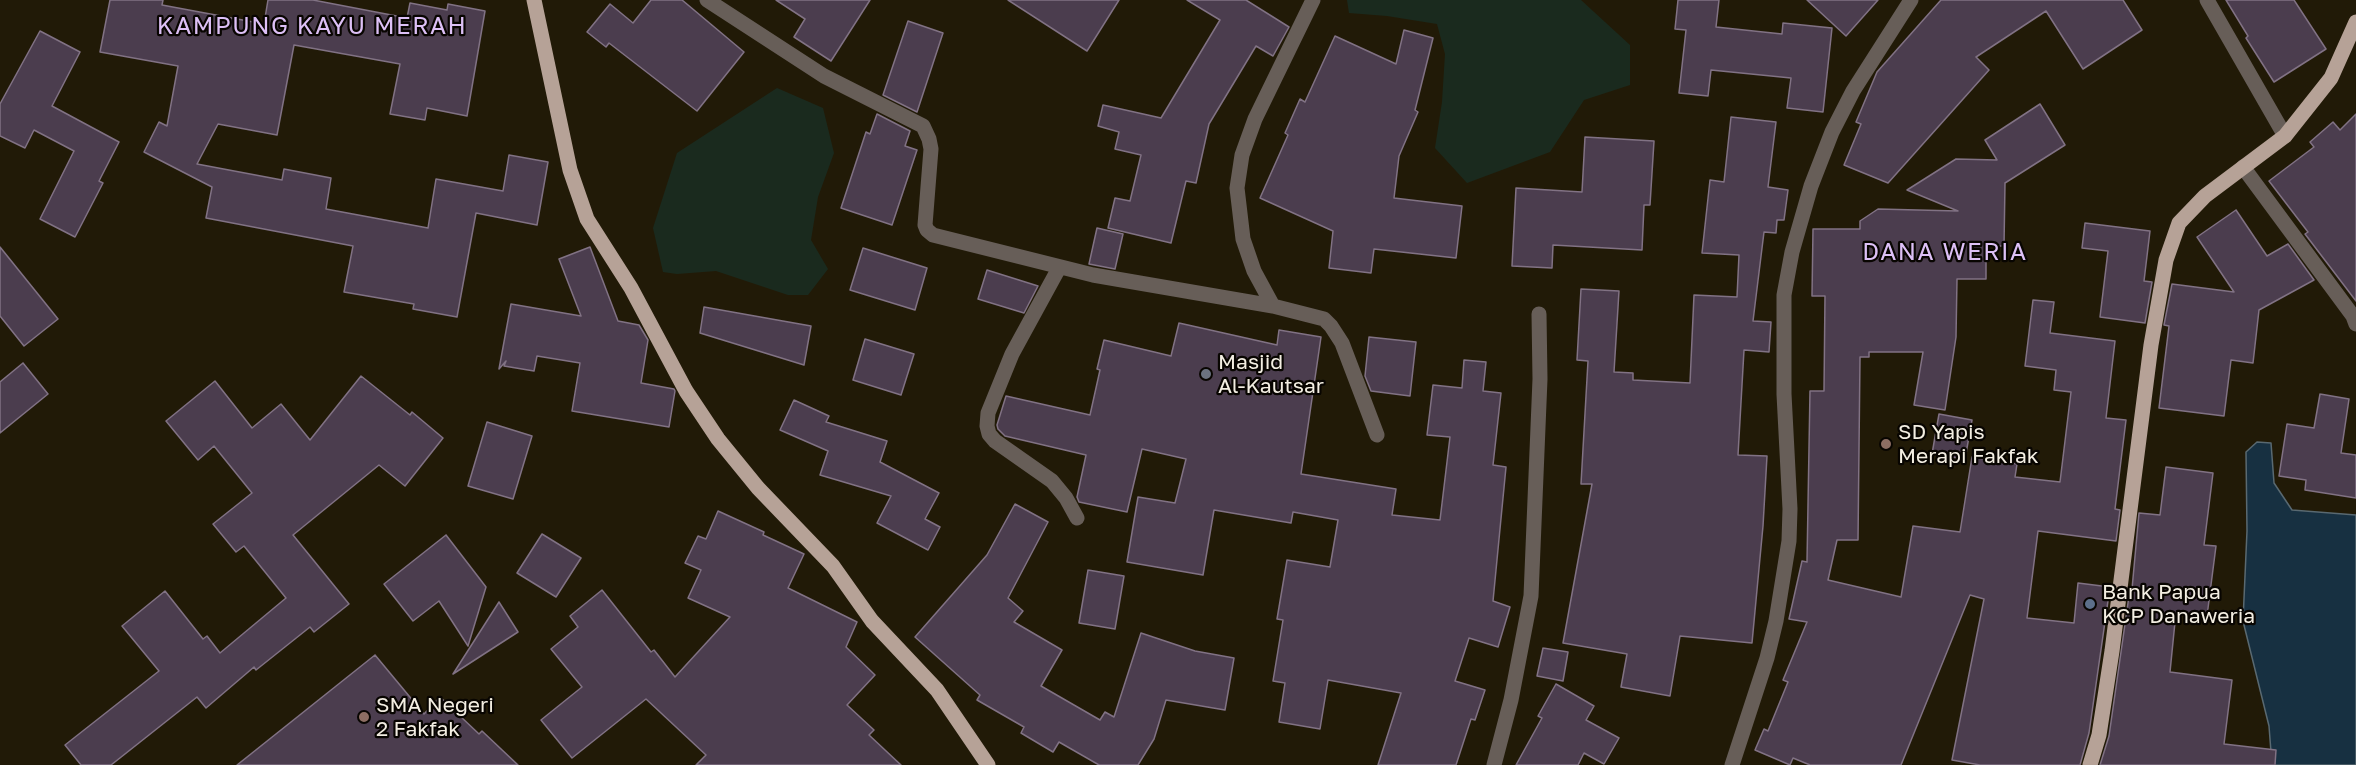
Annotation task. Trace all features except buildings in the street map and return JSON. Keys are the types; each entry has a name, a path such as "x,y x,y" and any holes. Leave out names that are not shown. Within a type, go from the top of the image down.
{"main road":[{"path":"534,0 570,170 587,219 631,288 686,391 718,439 758,488 833,566 872,621 937,690 988,765"},
{"path":"2090,765 2099,735 2112,651 2151,345 2166,260 2179,223 2205,196 2285,136 2331,78 2356,22"}],"street":[{"path":"707,0 824,76 923,126 931,149 924,210 925,225 933,235 1059,268 1273,306 1324,319 1342,343 1377,435"},
{"path":"1273,306 1254,271 1243,239 1237,188 1242,154 1255,119 1313,0"},
{"path":"1732,765 1767,658 1776,621 1789,541 1790,509 1784,394 1784,296 1792,252 1811,186 1832,132 1853,91 1911,0"},
{"path":"2207,0 2285,136"},
{"path":"2243,167 2353,316 2356,324"},
{"path":"1059,268 1012,354 988,413 987,426 989,434 995,441 1052,481 1066,498 1077,518"},
{"path":"1494,765 1513,690 1532,597 1539,414 1539,314"}],"green space":[{"path":"1347,0 1581,0 1630,45 1630,85 1584,100 1550,152 1467,183 1435,148 1442,102 1445,54 1437,24 1349,13"},
{"path":"777,88 823,108 834,153 818,197 811,240 828,269 808,295 788,295 716,271 677,274 663,272 653,228 677,153"}],"water":[{"path":"2257,442 2271,443 2274,483 2292,510 2356,515 2356,765 2272,765 2269,726 2243,621 2247,531 2246,452"}],"place":[{"name":"Masjid Al-Kautsar","path":"1206,374"},
{"name":"SD Yapis Merapi Fakfak","path":"1886,444"},
{"name":"Bank Papua KCP Danaweria","path":"2090,604"},
{"name":"SMA Negeri 2 Fakfak","path":"364,717"}],"district":[{"name":"KAMPUNG KAYU MERAH","path":"312,26"},
{"name":"DANA WERIA","path":"1945,252"}]}
